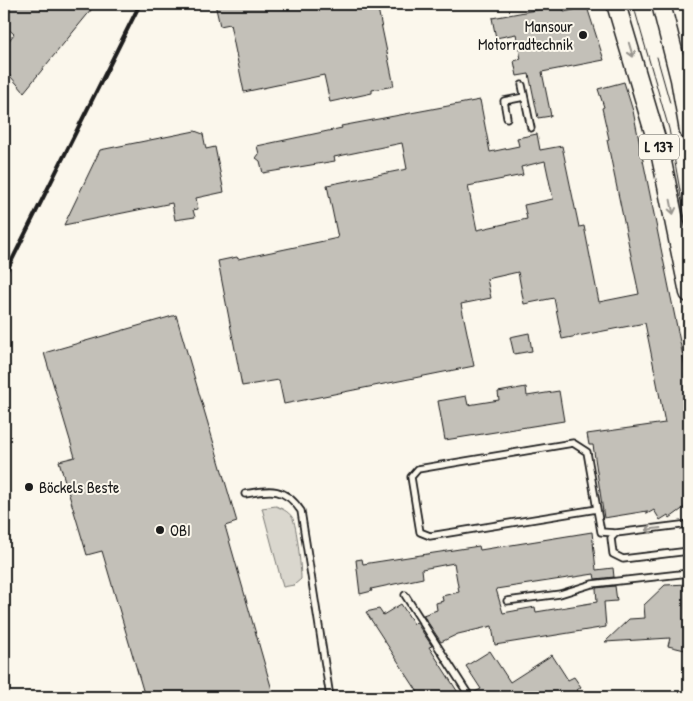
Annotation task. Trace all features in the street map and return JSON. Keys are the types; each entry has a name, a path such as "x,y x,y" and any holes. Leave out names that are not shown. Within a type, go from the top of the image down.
{"main road":[{"name":"L 137","path":"616,4 660,152 689,293"},
{"name":"L 137","path":"661,4 680,79 689,131"}],"lane":[{"path":"522,85 531,128"},
{"path":"508,118 504,101 524,97"},
{"path":"598,510 430,536 420,532 411,477 418,468 573,443 587,452 598,510 601,532 616,533 689,524"},
{"path":"245,494 267,490 283,493 293,499 301,511 330,697"},
{"path":"616,533 611,538 613,554 623,560 689,551"},
{"path":"507,601 560,594 592,584 689,573"},
{"path":"405,595 470,697"}],"shaded area":[{"path":"276,506 289,513 294,521 300,566 301,579 294,585 283,587 262,508"}],"building":[{"path":"4,4 96,4 24,92 4,69 4,47 14,34 4,25"},
{"path":"215,4 377,4 394,86 330,102 324,75 244,92 230,24 220,26"},
{"path":"563,5 564,12 587,7 604,60 542,72 551,116 538,118 529,74 517,76 514,61 521,59 516,34 496,38 492,18"},
{"path":"624,82 633,111 689,386 689,503 685,507 670,518 668,515 660,520 654,510 647,514 647,511 604,518 593,445 589,445 587,434 665,423 645,323 562,339 554,298 524,304 518,272 487,279 491,298 461,304 474,366 284,404 279,380 242,386 218,261 237,257 238,259 338,238 327,185 407,169 402,143 334,157 335,161 263,173 260,161 256,158 259,154 257,146 342,128 341,126 480,100 490,152 519,146 517,138 537,134 540,150 562,146 579,227 584,226 599,302 639,294 607,140 609,139 602,108 604,107 598,89","holes":["545,161 553,199 524,205 527,219 477,230 468,186 523,175 521,167"]},
{"path":"195,131 203,134 206,149 215,147 224,192 196,198 198,209 193,210 195,217 175,220 172,203 64,225 100,150"},
{"path":"176,315 237,522 225,526 274,697 145,697 102,551 87,555 59,461 75,457 44,353"},
{"path":"529,333 532,351 514,354 510,337"},
{"path":"526,387 527,396 559,391 564,421 445,440 438,401 466,396 468,405 499,400 498,392"},
{"path":"592,532 596,570 613,568 614,577 595,579 594,574 496,589 503,613 535,607 536,612 597,602 596,588 615,586 617,601 604,602 606,627 495,645 492,626 458,634 441,642 423,615 437,610 436,603 443,601 442,596 459,592 454,563 422,569 423,578 371,589 372,591 360,594 356,560 362,559 363,564 479,546 480,550"},
{"path":"689,584 689,651 668,646 670,638 605,642 629,619 645,618 644,605 665,585"},
{"path":"401,604 432,646 429,647 461,697 421,697 366,612 379,609 383,615"},
{"path":"490,651 510,682 552,655 568,680 574,677 581,687 577,690 581,697 475,697 473,693 481,689 466,666"}],"tram line":[{"path":"633,4 669,129 689,241"},
{"path":"657,57 670,103"}],"railway":[{"path":"4,276 140,4"}],"place":[{"name":"Mansour Motorradtechnik","path":"583,35"},
{"name":"Böckels Beste","path":"29,487"},
{"name":"OBI","path":"160,530"}]}
